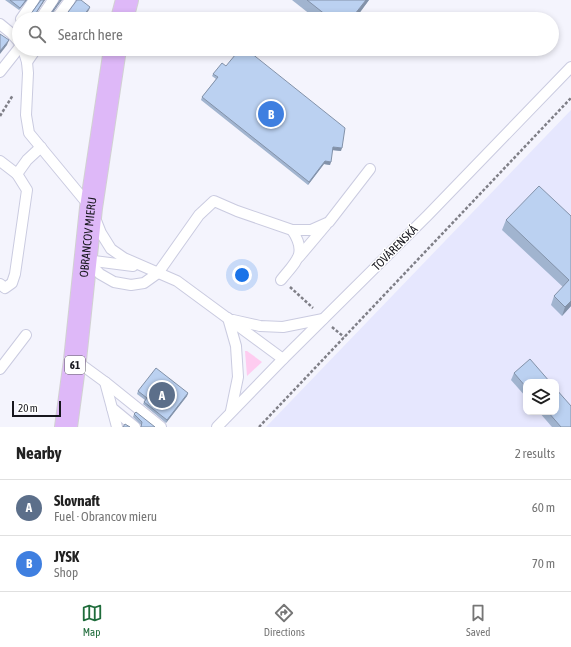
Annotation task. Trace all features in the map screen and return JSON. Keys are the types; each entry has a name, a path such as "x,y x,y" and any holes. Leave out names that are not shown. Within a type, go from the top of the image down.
{"main road":[{"path":"123,12 126,0"},
{"name":"OBRANCOV MIERU","path":"66,427 75,360 91,208 114,56"}],"lane":[{"path":"26,12 34,0"},
{"path":"45,12 53,0"},
{"path":"61,12 70,0"},
{"path":"0,24 11,33"},
{"path":"0,72 13,56"},
{"path":"25,56 28,73 26,115 29,133 91,208 101,233 111,248 124,258 177,281 283,359"},
{"path":"26,62 31,56"},
{"name":"TOVÁRENSKÁ","path":"217,427 283,359 327,322 571,67"},
{"path":"18,174 27,160 41,147"},
{"path":"0,161 18,174 27,190 15,274 12,283 2,289"},
{"path":"281,280 370,169"},
{"path":"86,260 100,274 114,282 131,285 144,283 158,274 199,215 214,201 237,211 292,230 311,230 329,222"},
{"path":"292,230 298,239 301,249 297,260"},
{"path":"86,260 141,266"},
{"path":"228,318 260,326 283,327 327,322"},
{"path":"228,318 236,346 238,378 231,412"},
{"path":"0,369 26,335"},
{"path":"75,360 161,427"},
{"path":"105,382 117,427"},
{"path":"112,408 135,427"}],"path":[{"path":"259,427 571,98"},
{"path":"298,294 312,308"},
{"path":"327,322 344,337"}],"shaded area":[{"path":"571,110 571,427 266,427"},
{"path":"245,351 262,362 247,376"}],"building":[{"path":"10,0 26,0 20,8"},
{"path":"41,0 44,0 37,12 32,12"},
{"path":"60,0 61,0 53,12"},
{"path":"77,0 81,0 90,7 86,12 68,12"},
{"path":"307,0 366,0 357,12 322,12"},
{"path":"0,34 9,40 0,51"},
{"path":"234,56 255,56 345,128 342,148 333,147 331,162 325,161 309,182 202,97 218,77 213,74 222,63 226,66"},
{"path":"539,186 571,216 571,301 565,307 554,296 569,280 506,220"},
{"path":"530,359 547,379 523,379 523,384 514,373"},
{"path":"156,368 188,393 167,420 144,402 147,398 138,391"},
{"path":"559,392 571,406 571,427 561,427 551,415 559,415"},
{"path":"136,412 155,427 141,427 142,422 134,414"},
{"path":"125,424 130,427 123,427"}],"place":[{"name":"JYSK","path":"271,114"},
{"name":"Slovnaft","path":"162,395"}]}
